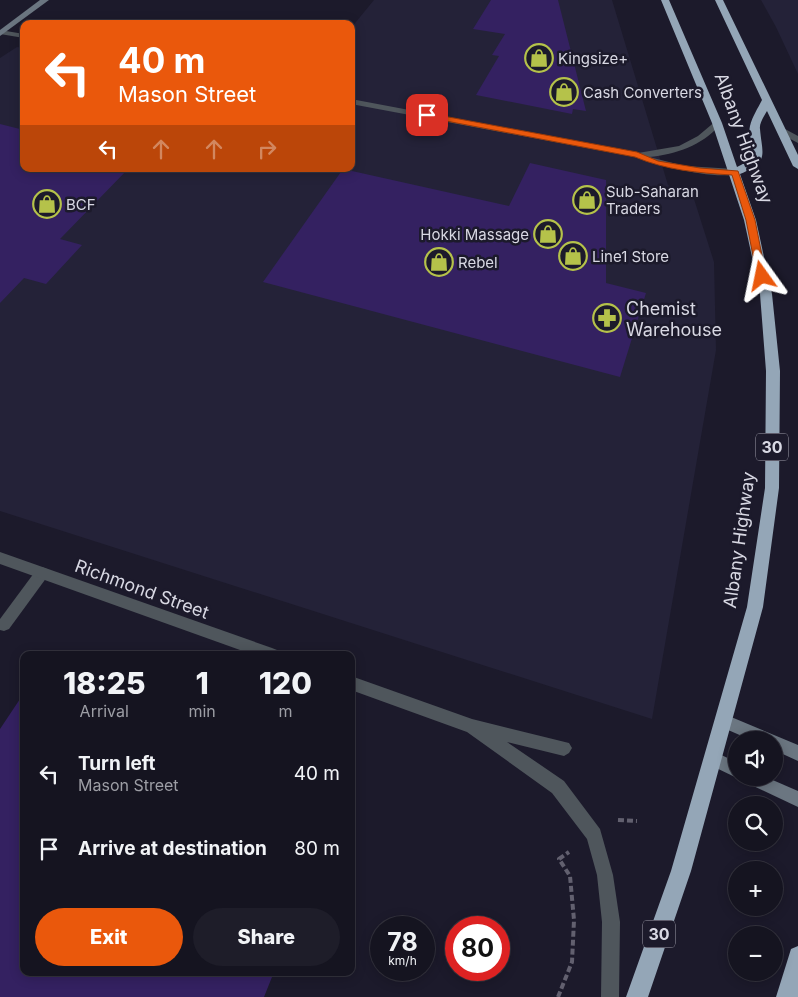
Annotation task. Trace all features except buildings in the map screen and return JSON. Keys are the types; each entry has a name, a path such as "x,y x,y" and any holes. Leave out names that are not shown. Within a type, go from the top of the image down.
{"highway":[{"name":"Albany Highway","path":"637,997 681,871 755,607 772,488 773,371 766,294 750,220 717,123 665,0"},
{"name":"Albany Highway","path":"719,0 798,166"},
{"path":"735,172 746,169 755,160 760,149 754,128 767,99"},
{"path":"787,997 798,956"}],"street":[{"path":"1,32 45,0"},
{"path":"1,32 20,35"},
{"path":"355,102 637,155 656,163 735,172"},
{"path":"637,155 663,154 681,149 709,134 717,123"},
{"path":"782,131 798,140"},
{"name":"Richmond Street","path":"0,558 261,651"},
{"path":"4,625 42,573"},
{"path":"355,684 472,726 564,748"},
{"path":"724,721 747,731"},
{"path":"472,726 558,787 594,835 605,875 611,922 610,997"},
{"path":"783,747 798,753"},
{"path":"713,759 728,766"},
{"path":"770,786 798,799"}],"path":[{"path":"615,820 637,821"},
{"path":"558,997 572,962 574,920 570,876 559,859 571,850"}],"shaded area":[{"path":"374,0 612,0 668,185 694,199 714,262 716,350 652,719 0,511 0,58 17,47 20,47 20,172 355,172 355,23"},
{"path":"761,0 798,0 798,74 776,27"}],"place":[{"name":"Kingsize+","path":"539,58"},
{"name":"Cash Converters","path":"564,92"},
{"name":"Sub-Saharan Traders","path":"587,200"},
{"name":"BCF","path":"47,204"},
{"name":"Hokki Massage","path":"548,234"},
{"name":"Line1 Store","path":"573,256"},
{"name":"Rebel","path":"439,262"},
{"name":"Chemist Warehouse","path":"607,318"}],"route":[{"path":"427,115 637,155 656,163 700,171 735,172 750,220 762,276"}]}
